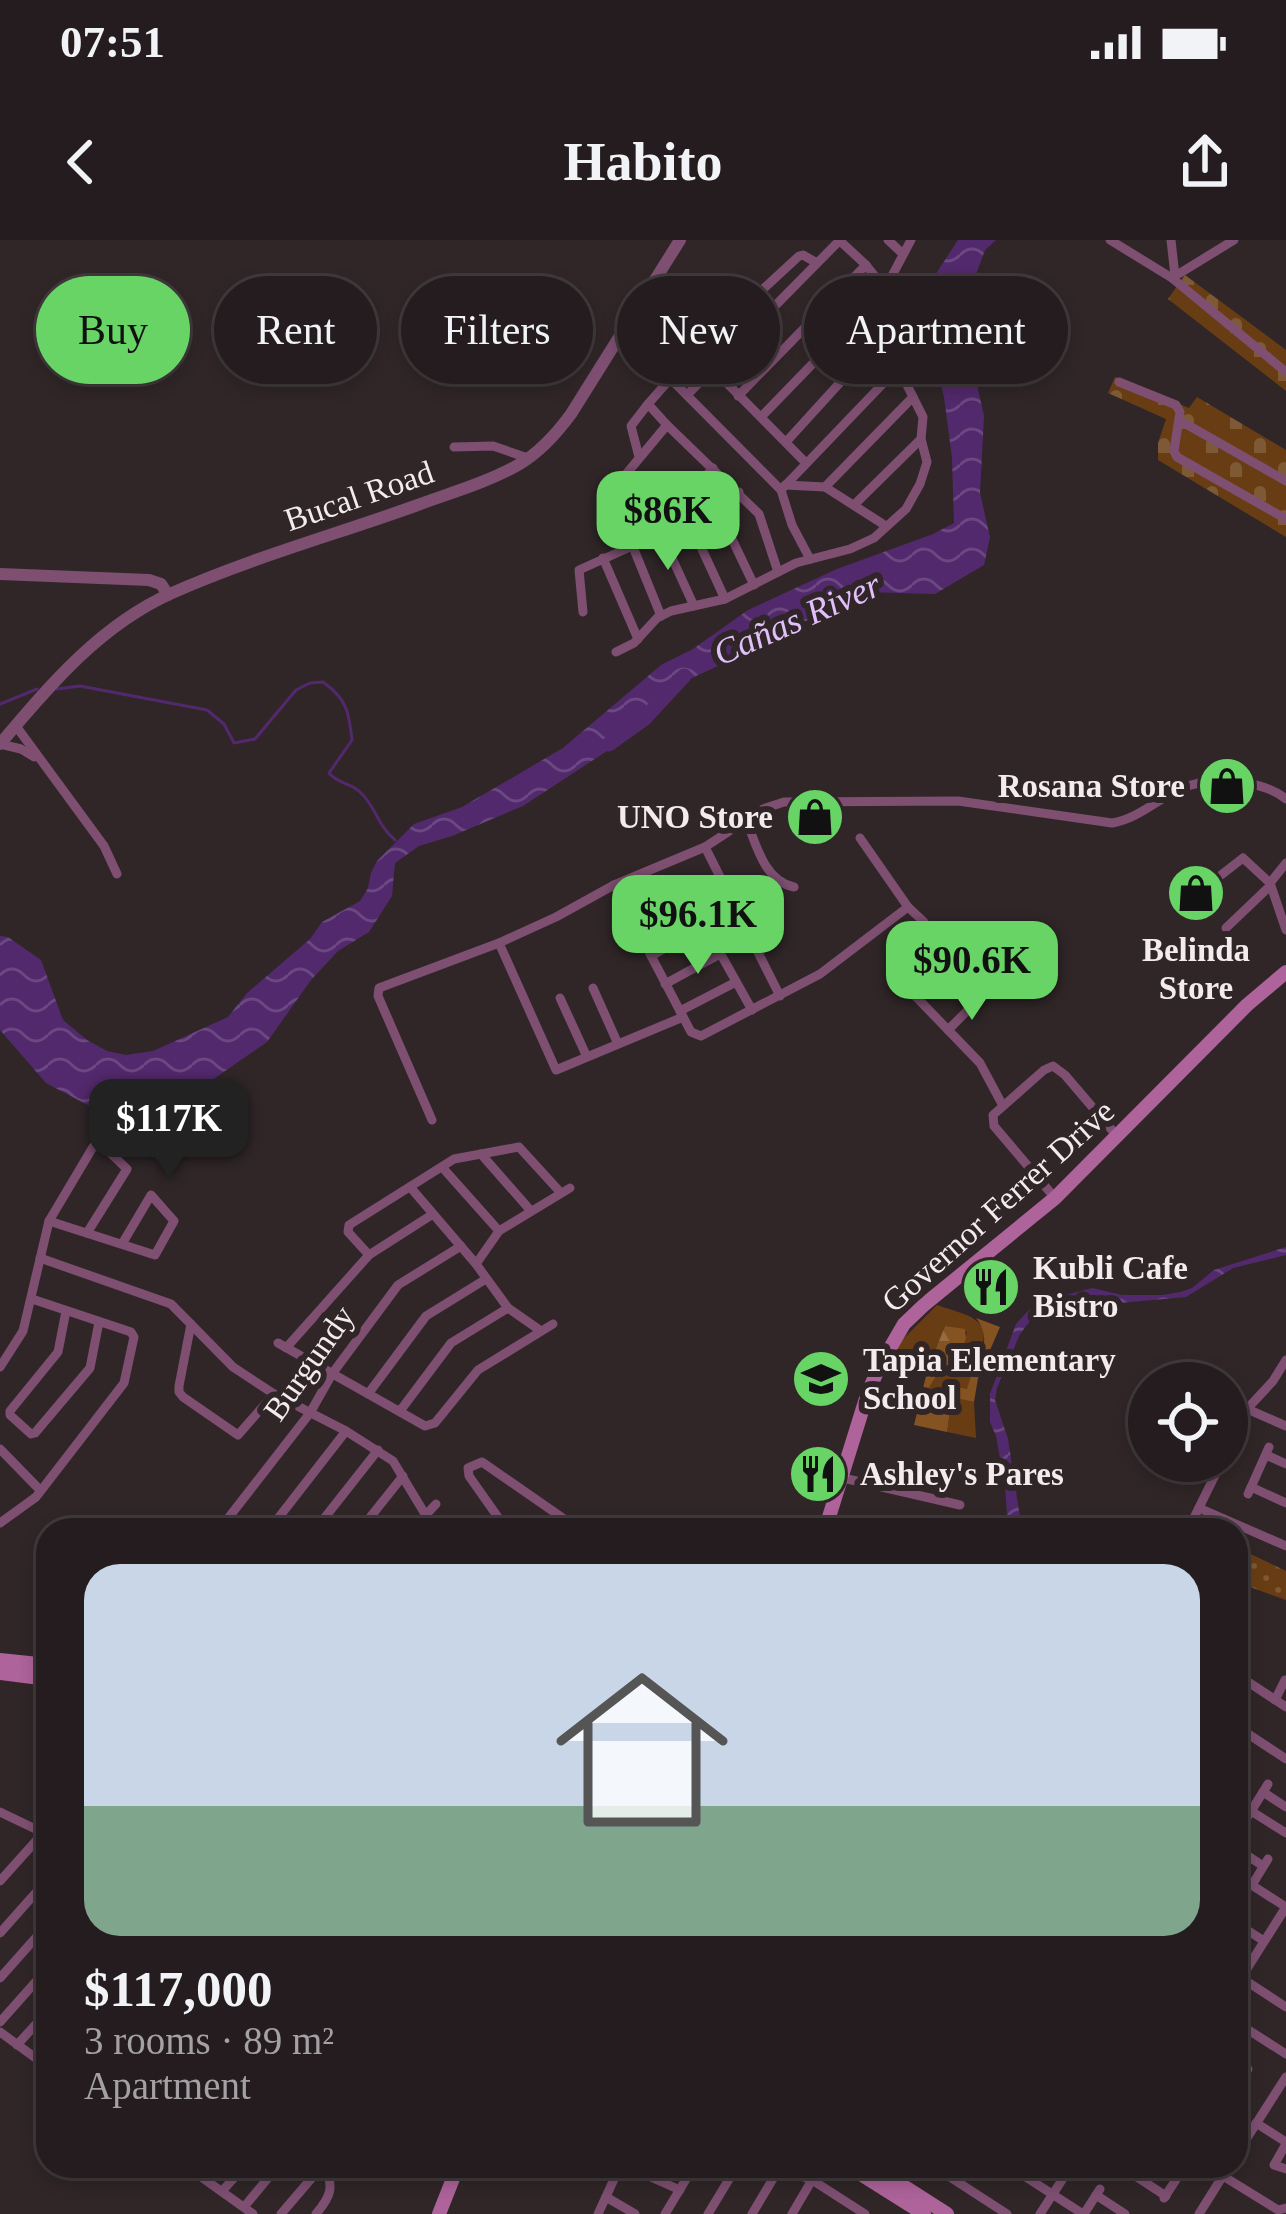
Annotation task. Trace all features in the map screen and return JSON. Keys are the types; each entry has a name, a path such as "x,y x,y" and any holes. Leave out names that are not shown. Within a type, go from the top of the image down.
{"main road":[{"name":"Governor Ferrer Drive","path":"829,1518 867,1395 897,1333 925,1304 1055,1198 1247,1005 1286,972"},
{"path":"0,1660 36,1662"},
{"path":"0,1673 36,1678"},
{"path":"440,2214 454,2178"},
{"path":"867,2178 924,2214"},
{"path":"891,2178 947,2214"}],"street":[{"name":"Bucal Road","path":"657,276 680,240"},
{"path":"780,300 840,240 874,276"},
{"path":"888,240 903,254"},
{"path":"892,276 911,240"},
{"path":"1110,240 1174,277 1286,372"},
{"path":"1171,240 1174,277"},
{"path":"1174,277 1234,240"},
{"path":"778,276 799,256 817,263"},
{"path":"738,396 866,265"},
{"name":"Bucal Road","path":"0,744 70,664 168,595 270,554 486,480 528,458 572,414 617,338"},
{"path":"760,417 804,372"},
{"path":"1119,382 1176,405 1180,412 1177,457 1286,519"},
{"path":"639,457 632,426 666,384"},
{"path":"677,384 783,490 792,525 810,560"},
{"path":"687,395 697,384"},
{"path":"727,384 805,462"},
{"path":"786,442 839,384"},
{"path":"759,514 882,384"},
{"path":"616,652 662,616 725,599 778,572 850,549 874,538 906,509 927,462 921,439 923,417 906,384"},
{"path":"825,487 913,397"},
{"path":"648,404 759,514 778,572"},
{"path":"1179,420 1286,481"},
{"path":"667,425 627,473 701,514"},
{"path":"855,504 921,439"},
{"path":"454,447 493,446 528,458"},
{"path":"681,503 713,468"},
{"path":"783,490 825,487 886,526"},
{"path":"583,612 579,570 717,508 739,493"},
{"path":"717,508 754,585"},
{"path":"689,521 725,599"},
{"path":"661,534 694,606"},
{"path":"633,547 662,616"},
{"path":"603,558 638,638"},
{"path":"0,574 149,580 161,584 168,595"},
{"path":"16,726 104,846 117,874"},
{"path":"0,744 41,761"},
{"path":"432,1120 379,988 500,944 614,885 705,847 763,809 784,802 958,801 1112,823 1128,820 1190,785 1220,782 1270,788 1286,799"},
{"path":"746,819 772,875 785,886 794,886"},
{"path":"860,838 908,907 924,922"},
{"path":"705,847 780,996"},
{"path":"1194,896 1243,858 1270,884 1286,930"},
{"path":"1226,928 1286,862"},
{"path":"614,885 691,1032 701,1036 820,974 908,907"},
{"path":"628,913 686,892 752,1010"},
{"path":"658,902 677,941"},
{"path":"651,956 705,926"},
{"path":"500,944 556,1070 682,1014 736,982"},
{"path":"665,984 720,954"},
{"path":"894,974 980,1063 1003,1106"},
{"path":"948,1030 983,995 1024,974"},
{"path":"593,988 619,1044"},
{"path":"560,998 587,1057"},
{"path":"1055,1198 994,1126 994,1115 1003,1106 1053,1066 1118,1136"},
{"path":"2,1360 23,1330 49,1221 93,1147 102,1145 127,1168 87,1233"},
{"path":"369,1255 348,1232 349,1225 454,1159 519,1147 566,1191 499,1231 476,1264"},
{"path":"481,1154 531,1211"},
{"path":"442,1167 499,1231"},
{"path":"411,1188 508,1308 541,1331"},
{"path":"49,1221 155,1255 174,1221 151,1195 122,1244"},
{"path":"433,1214 369,1255 282,1346 430,1426 478,1370 554,1324"},
{"name":"Burgundy","path":"227,1518 310,1413 332,1374 398,1286 460,1246"},
{"path":"40,1258 171,1304 232,1367 393,1461 425,1514"},
{"path":"368,1394 426,1316 486,1279"},
{"path":"0,1523 36,1497 127,1378 134,1337 131,1332 32,1299"},
{"path":"400,1412 452,1343 508,1308"},
{"path":"66,1311 58,1352 10,1411 31,1433 90,1369 99,1322"},
{"path":"191,1324 179,1386 183,1397 238,1435 274,1394"},
{"path":"1248,1407 1274,1381 1286,1360"},
{"path":"1274,1381 1286,1386"},
{"path":"1248,1410 1286,1426"},
{"path":"278,1518 346,1431"},
{"path":"0,1449 40,1490"},
{"path":"324,1518 378,1450"},
{"path":"1286,1464 1268,1451 1250,1490 1286,1502"},
{"path":"499,1518 468,1468 482,1462 563,1518"},
{"path":"370,1518 403,1476"},
{"path":"842,1478 960,1505"},
{"path":"1194,1518 1212,1482"},
{"path":"0,1503 12,1515"},
{"path":"422,1518 436,1504"},
{"path":"1199,1508 1222,1518"},
{"path":"1248,1529 1286,1546"},
{"path":"1275,1700 1285,1680"},
{"path":"1248,1682 1286,1707"},
{"path":"1248,1734 1286,1759"},
{"path":"1286,1807 1266,1788 1249,1814 1286,1832"},
{"path":"0,1828 5,1814 36,1829"},
{"path":"0,1881 36,1844"},
{"path":"1248,1854 1266,1862 1252,1885"},
{"path":"1248,1882 1286,1907 1248,1964"},
{"path":"0,1933 36,1892"},
{"path":"1274,1926 1286,1934"},
{"path":"1248,1931 1264,1941"},
{"path":"0,1978 36,1938"},
{"path":"0,2022 36,1982"},
{"path":"1248,1983 1286,2007"},
{"path":"17,2044 36,2024"},
{"path":"1248,2030 1286,2054"},
{"path":"0,2032 36,2055"},
{"path":"1248,2136 1286,2077"},
{"path":"1256,2123 1286,2143 1274,2165 1286,2169"},
{"path":"210,2178 248,2210 270,2178"},
{"path":"223,2190 234,2178"},
{"path":"281,2214 313,2178"},
{"path":"316,2214 332,2192 330,2178"},
{"path":"598,2214 616,2178"},
{"path":"652,2178 680,2190"},
{"path":"665,2214 687,2178"},
{"path":"708,2214 730,2178"},
{"path":"752,2214 771,2178"},
{"path":"807,2178 866,2214"},
{"path":"951,2178 1006,2214"},
{"path":"1035,2178 1083,2214 1098,2192 1125,2214"},
{"path":"1040,2214 1063,2178"},
{"path":"1136,2178 1164,2198 1177,2178"},
{"path":"1199,2214 1222,2178"},
{"path":"1235,2178 1278,2210 1286,2208"},
{"path":"792,2214 812,2180"},
{"path":"606,2197 635,2214"},
{"path":"833,2214 842,2199"}],"green space":[{"path":"1185,275 1286,350 1286,391 1168,299"},
{"path":"1115,377 1189,408 1197,397 1286,450 1286,537 1158,460 1166,419 1108,393"},
{"path":"937,1305 969,1316 982,1327 983,1345 977,1358 963,1362 959,1358 967,1332 945,1326 928,1368 891,1355 904,1338"},
{"path":"976,1318 1000,1327 978,1378 974,1402 946,1396 949,1386 967,1389 971,1376 940,1370 926,1398 940,1400 939,1409 950,1411 947,1432 914,1425 928,1368 945,1326 965,1329 959,1358 971,1360 984,1345"},
{"path":"940,1370 972,1376 967,1390 947,1396 974,1402 976,1438 947,1432 950,1411 938,1409 926,1398"},
{"path":"1248,1553 1286,1571 1286,1600 1248,1586"}],"water":[{"path":"958,240 996,240 985,250 975,276 935,276"},
{"path":"941,384 977,384 984,416 980,493 990,537 984,565 935,594 863,592 823,611 772,641 668,689 610,749 523,806 419,846 395,863 392,896 369,932 338,951 311,980 267,1042 189,1096 116,1120 46,1083 0,1030 0,936 41,960 63,1020 107,1051 126,1055 153,1051 228,1017 322,922 360,901 377,861 414,824 462,807 563,748 661,665 748,610 954,523"},
{"path":"1286,1247 1286,1255 1233,1268 1186,1297 1064,1308 1030,1321 1020,1334 995,1400 1008,1439 1020,1518 1007,1518 1005,1485 990,1422 990,1394 1016,1324 1041,1302 1092,1288 1122,1295 1163,1295 1192,1288 1214,1270"}],"waterway":[{"name":"Cañas River","path":"609,744 644,719 684,676"},
{"path":"57,689 80,686 207,710 224,724 234,743 255,739 296,690 323,682 345,707 352,740 329,773 361,793 395,840"},
{"path":"0,704 37,689"}],"place":[{"name":"Rosana Store","path":"1227,786"},
{"name":"UNO Store","path":"815,817"},
{"name":"Belinda Store","path":"1196,893"},
{"name":"Kubli Cafe Bistro","path":"991,1287"},
{"name":"Tapia Elementary School","path":"821,1379"},
{"name":"Ashley's Pares","path":"818,1474"}]}
